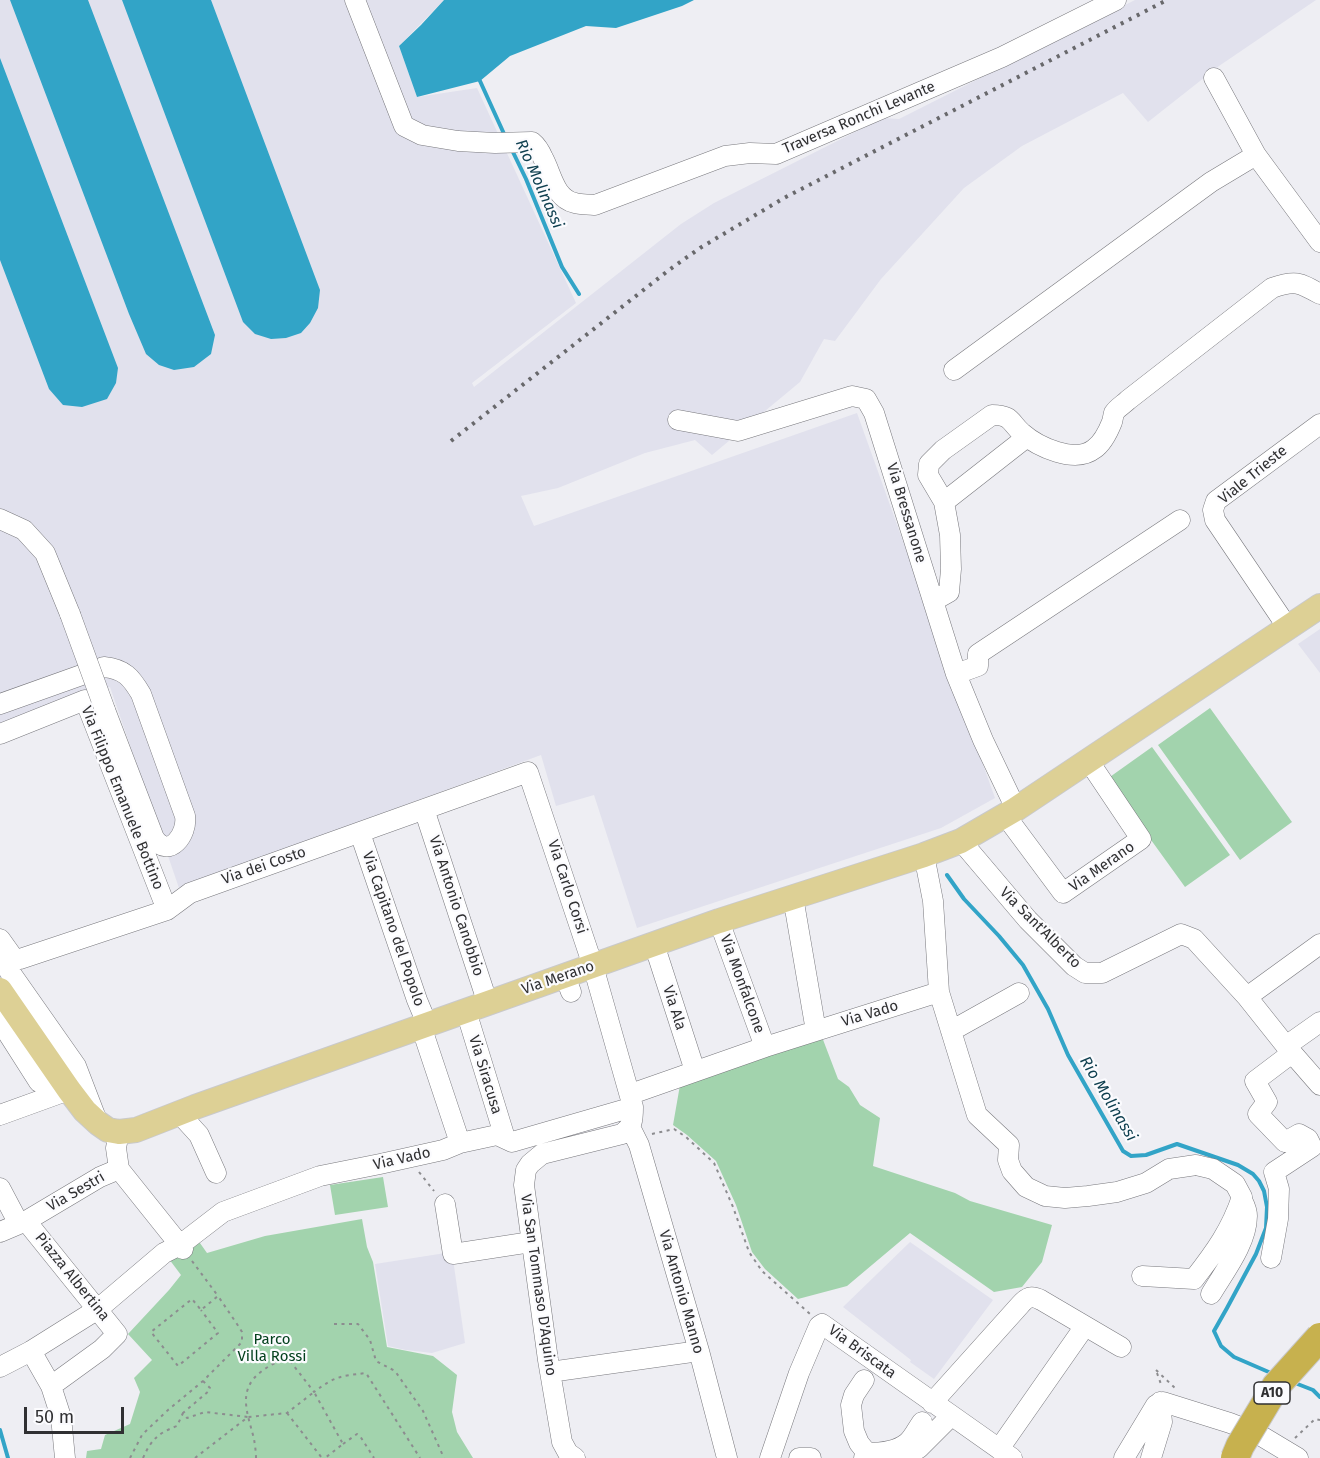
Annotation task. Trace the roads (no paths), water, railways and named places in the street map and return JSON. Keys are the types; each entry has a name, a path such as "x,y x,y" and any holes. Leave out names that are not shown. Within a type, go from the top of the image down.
{"highway":[{"name":"A10","path":"1235,1458 1276,1386 1320,1337"},
{"path":"1278,1455 1291,1397 1320,1364"}],"main road":[{"name":"Via Merano","path":"108,1128 136,1130 477,1007 568,984 593,966 719,921 961,841 1010,812 1320,606"},
{"path":"0,990 85,1111 108,1128"}],"street":[{"name":"Traversa Ronchi Levante","path":"355,0 404,126 422,135 458,141 532,142 537,146 546,163 557,191 564,198 576,204 595,205 724,156 750,153 776,154 1002,57 1116,0"},
{"path":"1214,78 1256,154 1320,242"},
{"path":"954,370 1211,182 1256,154"},
{"path":"933,601 949,592 951,569 950,535 945,502 928,475 929,464 943,450 992,415 1000,415 1012,421 1027,437 1062,454 1079,456 1094,450 1104,439 1114,413 1128,400 1272,288 1286,283 1301,284 1320,294"},
{"name":"Via Bressanone","path":"678,420 738,431 852,396 866,399 874,413 956,674 1010,812"},
{"name":"Viale Trieste","path":"1288,627 1215,520 1214,510 1216,501 1320,424"},
{"path":"945,502 1027,437"},
{"path":"0,519 24,530 45,554 70,614 105,710 154,838 160,844 167,846 179,841 186,822 185,816 141,694 127,675 116,668 104,667 0,704"},
{"path":"956,674 978,666 978,654 1180,520"},
{"name":"Via Filippo Emanuele Bottino","path":"0,734 85,700 167,910"},
{"name":"Via Merano","path":"1010,812 1064,893 1142,839 1088,760"},
{"name":"Via dei Costo","path":"6,962 167,910 190,893 528,772"},
{"name":"Via Carlo Corsi","path":"528,772 593,966 632,1100"},
{"name":"Via Antonio Canobbio","path":"424,809 477,1007"},
{"name":"Via Capitano del Popolo","path":"360,833 413,989 460,1143"},
{"name":"Via Sant'Alberto","path":"961,841 1028,920 1074,966 1085,973 1102,973 1181,934 1194,939 1247,997 1320,1085"},
{"path":"924,855 933,901 939,992 977,1115 1009,1145 1008,1160 1012,1171 1026,1187 1045,1196 1065,1198 1117,1191 1146,1183 1169,1169 1196,1164 1213,1168 1235,1184 1248,1214 1244,1234 1234,1256 1210,1294"},
{"path":"792,897 816,1031"},
{"name":"Via Monfalcone","path":"719,921 765,1047"},
{"path":"0,939 6,962 76,1066 108,1128 116,1148 119,1169 175,1249"},
{"name":"Via Ala","path":"654,944 695,1071"},
{"path":"1247,997 1320,944"},
{"name":"Via Vado","path":"0,1367 31,1351 98,1309 224,1212 320,1176 390,1162 497,1135 512,1142 632,1100 695,1071 939,992"},
{"path":"951,1031 1018,993"},
{"name":"Via Siracusa","path":"477,1007 505,1138"},
{"path":"0,1021 39,1082 69,1090"},
{"path":"1271,1258 1278,1218 1279,1190 1274,1172 1312,1147 1308,1139 1299,1134 1285,1142 1258,1114 1267,1102 1255,1081 1320,1022"},
{"path":"0,1115 69,1090"},
{"path":"632,1100 633,1133"},
{"path":"179,1113 199,1134 216,1173"},
{"name":"Via San Tommaso D'Aquino","path":"575,1458 568,1453 562,1442 550,1372 524,1185 526,1170 542,1154 633,1133"},
{"name":"Via Antonio Manno","path":"633,1133 699,1351 727,1458"},
{"name":"Via Sestri","path":"0,1232 22,1222 100,1177 119,1169"},
{"name":"Piazza Albertina","path":"0,1188 22,1222 98,1309 112,1339 51,1386"},
{"path":"1142,1276 1194,1279 1220,1246 1242,1197"},
{"path":"445,1204 453,1254 531,1242"},
{"path":"932,1403 1028,1298 1035,1298 1121,1347"},
{"name":"Via Briscata","path":"770,1458 799,1373 819,1326 822,1324 1005,1454 1085,1326"},
{"path":"31,1351 51,1386 61,1417 65,1458"},
{"path":"550,1372 699,1351"},
{"path":"864,1380 854,1395 851,1405 854,1431 866,1455 888,1452 900,1447 908,1442 922,1422"},
{"path":"1124,1458 1156,1405 1163,1401 1258,1434 1278,1455"},
{"path":"1151,1458 1162,1422 1160,1402"},
{"path":"898,1458 911,1454 951,1416"},
{"path":"799,1458 811,1458"}],"water":[{"path":"10,0 88,0 215,335 211,354 194,367 174,370 159,365 146,354"},
{"path":"122,0 211,0 320,290 318,308 310,323 301,333 286,338 271,339 255,334 243,322"},
{"path":"444,0 694,0 616,28 586,26 510,56 480,81 417,97 399,46"},
{"path":"0,58 118,368 116,383 107,399 82,407 63,405 49,389 0,260"}],"waterway":[{"name":"Rio Molinassi","path":"480,81 505,136"},
{"name":"Rio Molinassi","path":"511,148 562,267 579,294"},
{"name":"Rio Molinassi","path":"947,875 964,899 1023,965 1048,1009 1068,1055 1123,1151 1131,1156 1146,1155 1177,1144 1238,1165 1253,1174 1259,1181 1264,1191 1267,1207 1266,1228 1256,1254 1214,1331 1221,1346 1234,1357 1271,1373"},
{"name":"Rio Molinassi","path":"1295,1383 1313,1390 1320,1397"},
{"path":"0,1430 8,1458"}],"railway":[{"path":"451,441 700,248 784,198 1167,0"}],"park label":[{"name":"Parco Villa Rossi","path":"272,1348"}]}
